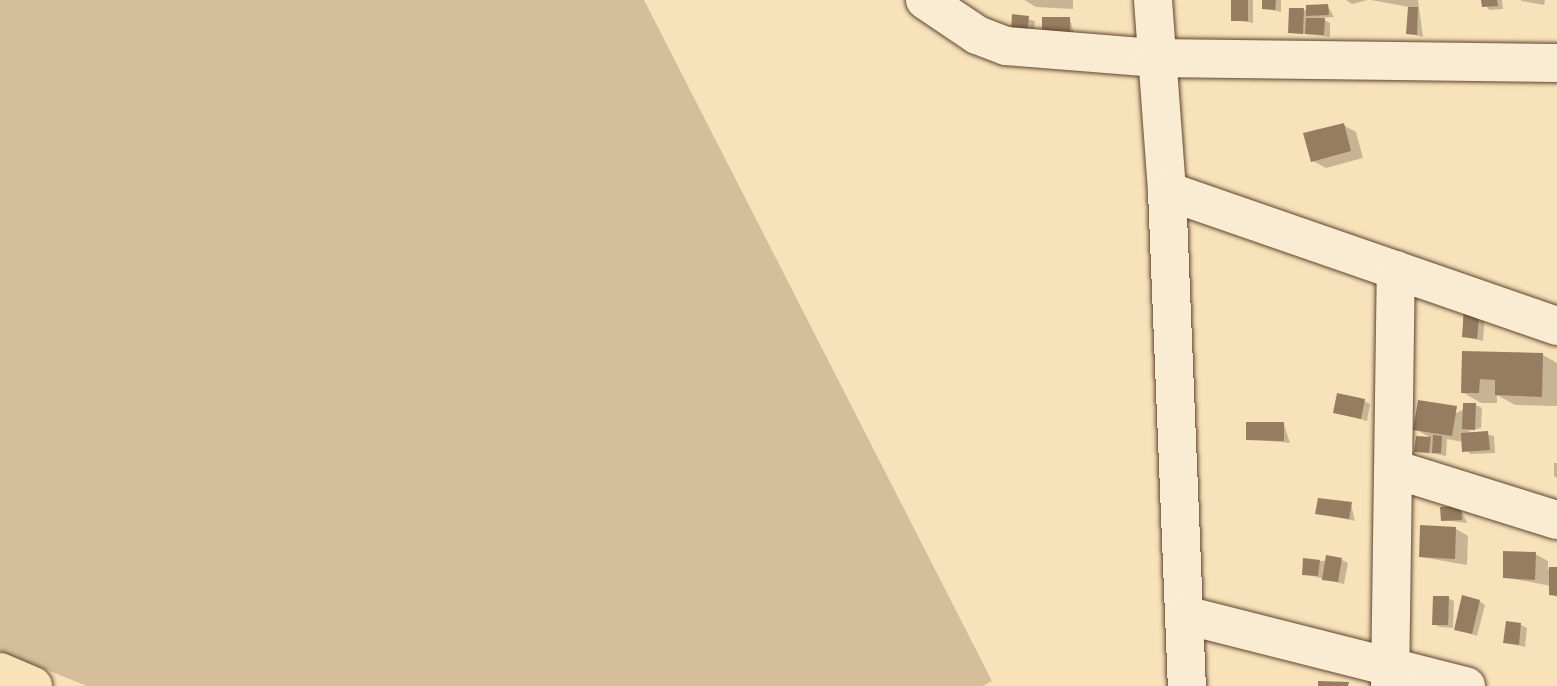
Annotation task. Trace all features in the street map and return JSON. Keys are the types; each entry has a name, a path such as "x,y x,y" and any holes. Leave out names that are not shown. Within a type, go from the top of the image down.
{"main road":[{"path":"0,672 33,686"}],"street":[{"path":"925,0 990,42 1154,58 1557,63"},
{"path":"1153,0 1154,58 1167,191 1187,686"},
{"path":"1167,191 1557,326"},
{"path":"1389,675 1397,470 1396,270"},
{"path":"1397,470 1557,520"},
{"path":"1185,615 1389,675 1466,686"}],"shaded area":[{"path":"0,0 644,0 992,681 983,686 87,686 0,651"}],"building":[{"path":"1231,0 1248,0 1248,21 1231,21"},
{"path":"1262,0 1276,0 1275,10 1262,9"},
{"path":"1481,0 1497,0 1498,6 1482,7"},
{"path":"1328,4 1329,15 1306,16 1306,5"},
{"path":"1408,7 1418,7 1417,35 1406,34"},
{"path":"1289,8 1304,8 1303,34 1288,33"},
{"path":"1012,14 1029,16 1027,34 1011,32"},
{"path":"1042,17 1070,17 1070,36 1042,36"},
{"path":"1306,18 1325,18 1324,35 1305,34"},
{"path":"1344,123 1351,151 1311,162 1303,133"},
{"path":"1464,307 1480,308 1477,339 1462,337"},
{"path":"1462,351 1543,353 1542,397 1495,395 1495,380 1480,379 1479,393 1461,393"},
{"path":"1337,393 1365,399 1361,419 1333,413"},
{"path":"1418,400 1457,406 1452,436 1413,430"},
{"path":"1463,403 1476,403 1475,430 1462,429"},
{"path":"1246,422 1284,422 1284,441 1246,440"},
{"path":"1488,431 1490,450 1462,452 1461,433"},
{"path":"1433,435 1442,436 1441,453 1432,453"},
{"path":"1416,436 1431,437 1429,453 1414,452"},
{"path":"1318,498 1352,502 1349,519 1315,514"},
{"path":"1461,506 1462,520 1441,521 1440,507"},
{"path":"1420,525 1456,527 1455,559 1419,557"},
{"path":"1503,551 1536,552 1535,580 1503,578"},
{"path":"1326,555 1342,558 1338,582 1322,580"},
{"path":"1303,558 1320,560 1318,576 1302,575"},
{"path":"1549,567 1557,567 1557,596 1549,595"},
{"path":"1462,595 1480,600 1472,634 1454,630"},
{"path":"1433,596 1449,596 1448,625 1432,625"},
{"path":"1506,621 1521,623 1519,645 1503,643"},
{"path":"1318,681 1349,682 1348,686 1318,686"}]}
